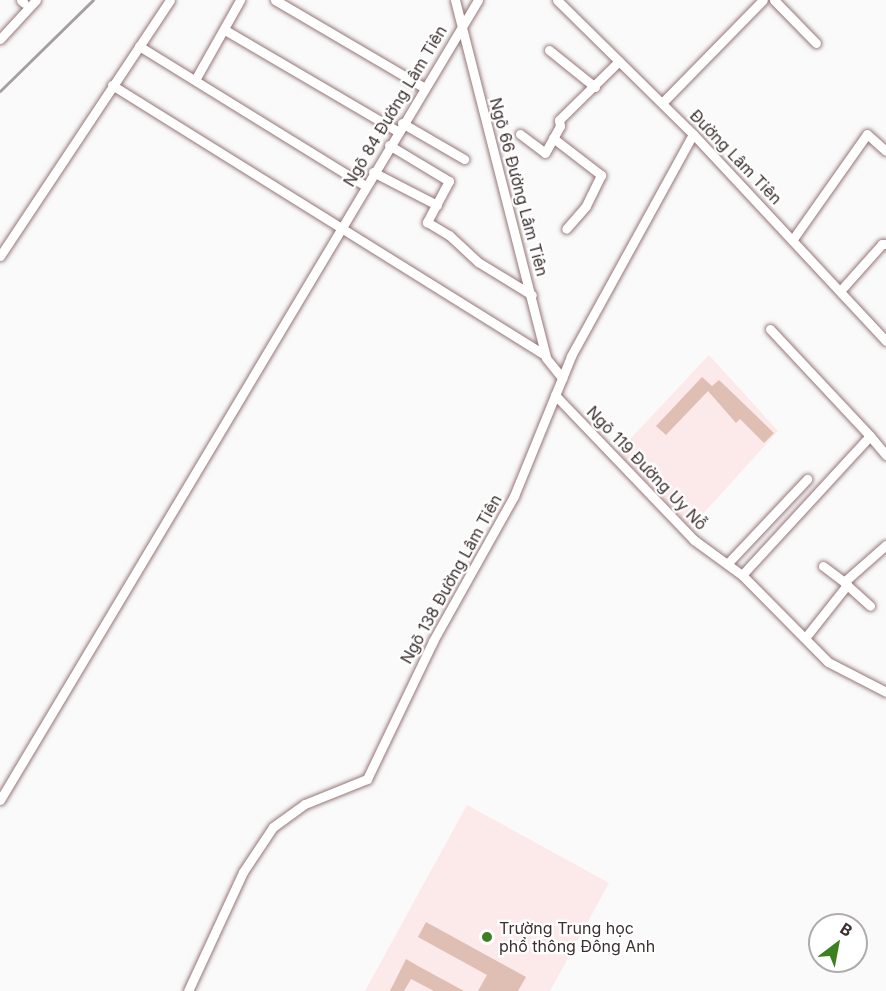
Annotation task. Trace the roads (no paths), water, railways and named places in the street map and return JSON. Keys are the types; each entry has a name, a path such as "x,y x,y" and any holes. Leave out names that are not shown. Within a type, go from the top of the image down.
{"street":[{"path":"0,39 36,0"},
{"path":"0,256 170,0"},
{"path":"195,80 240,0"},
{"path":"275,0 425,88"},
{"name":"Ngõ 66 Đường Lâm Tiên","path":"455,0 532,295 545,355 562,378"},
{"name":"Ngõ 84 Đường Lâm Tiên","path":"0,800 364,185 478,0"},
{"name":"Đường Lâm Tiên","path":"557,0 693,134 886,341"},
{"path":"662,103 763,0"},
{"path":"774,0 816,43"},
{"path":"225,30 400,127 464,159"},
{"path":"139,46 364,185"},
{"path":"549,50 595,87"},
{"path":"520,134 545,153 559,120 619,61"},
{"path":"112,85 545,355"},
{"name":"Ngõ 138 Đường Lâm Tiên","path":"188,991 243,872 273,827 305,804 367,779 427,654 514,496 562,378 693,134"},
{"path":"793,239 867,134 886,151"},
{"path":"553,138 601,175 586,206 566,229"},
{"path":"389,145 449,181 427,222 486,267 532,295"},
{"path":"372,172 437,205"},
{"path":"840,291 882,244 886,244"},
{"path":"770,328 886,455"},
{"name":"Ngõ 119 Đường Uy Nỗ","path":"555,395 694,540 742,575 828,662 886,692"},
{"path":"742,575 870,436"},
{"path":"727,564 807,479"},
{"path":"805,638 846,584 886,545"},
{"path":"823,566 870,606"}],"railway":[{"path":"0,91 93,0"}],"place":[{"name":"Trường Trung học phổ thông Đông Anh","path":"487,937"}]}
